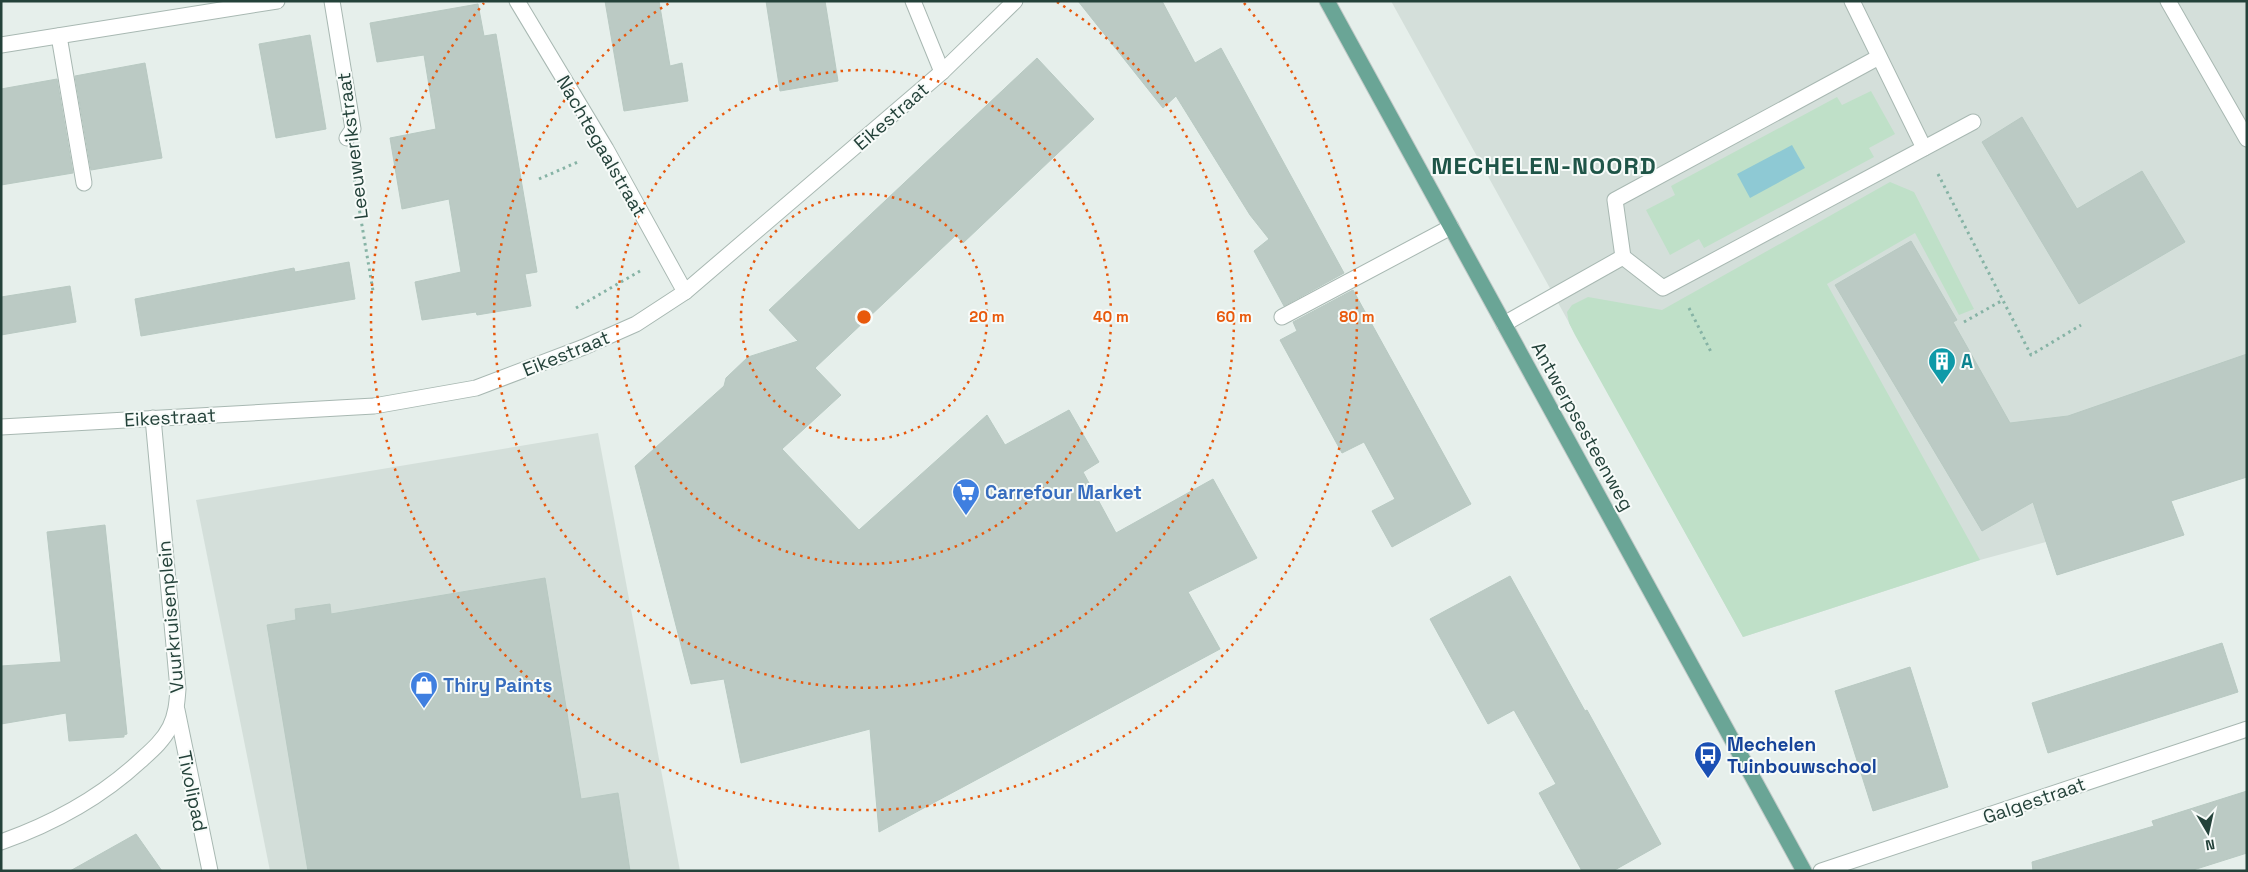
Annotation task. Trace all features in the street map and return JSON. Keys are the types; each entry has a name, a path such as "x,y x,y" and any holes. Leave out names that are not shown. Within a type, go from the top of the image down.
{"main road":[{"name":"Antwerpsesteenweg","path":"1327,1 1804,871"}],"street":[{"path":"1,45 277,1"},
{"name":"Leeuwerikstraat","path":"332,1 353,129 347,138"},
{"name":"Nachtegaalstraat","path":"517,1 606,149 685,292"},
{"path":"913,1 942,72"},
{"name":"Eikestraat","path":"1,427 374,406 476,388 584,347 636,324 685,292 942,72 1015,1"},
{"path":"1852,1 1924,148"},
{"path":"2168,1 2247,139"},
{"path":"59,36 84,183"},
{"path":"1879,57 1616,200 1623,257 1663,288 1973,122"},
{"path":"1282,317 1451,227"},
{"path":"1504,324 1623,257"},
{"name":"Vuurkruisenplein","path":"1,842 48,824 102,792 158,745 170,727 177,710 178,689 153,418"},
{"name":"Tivolipad","path":"177,710 210,871"},
{"name":"Galgestraat","path":"1821,871 2247,729"}],"path":[{"name":"Leeuwerikstraat","path":"347,138 372,291"},
{"path":"1924,148 2031,355 2082,325"},
{"path":"540,179 606,149"},
{"path":"576,308 664,256"},
{"path":"1675,281 1712,354"},
{"path":"1964,322 2002,300"}],"shaded area":[{"path":"1391,1 2247,1 2247,477 2171,501 2184,535 2057,575 2046,542 1980,560 1743,637"},
{"path":"598,433 680,871 270,871 196,500"}],"green space":[{"path":"1871,91 1895,134 1869,148 1874,157 1704,248 1699,239 1670,255 1646,210 1675,195 1671,186 1837,97 1842,105"},
{"path":"1890,182 1914,192 1974,309 1959,315 1915,233 1827,284 1980,560 1743,637 1575,335 1569,323 1567,312 1572,305 1588,297 1662,310"}],"water":[{"path":"1792,145 1805,168 1750,198 1737,174"}],"building":[{"path":"605,1 659,1 670,66 682,63 688,101 624,111"},
{"path":"766,1 825,1 838,81 780,91"},
{"path":"1078,1 1162,1 1195,63 1221,48 1344,273 1284,306 1254,251 1269,239 1250,215 1176,96 1163,108"},
{"path":"478,4 484,36 496,34 537,272 525,274 531,306 477,315 476,312 422,320 415,282 461,272 449,199 402,209 390,138 436,129 424,55 377,62 370,23"},
{"path":"310,35 326,129 276,138 259,44"},
{"path":"1037,58 1094,119 963,243 956,235 815,368 841,395 782,449 859,530 987,415 1005,445 1069,410 1099,462 1083,472 1116,533 1213,479 1257,558 1188,592 1220,649 879,832 870,729 741,763 724,679 691,684 635,466 724,386 726,378 748,357 798,341 769,310"},
{"path":"145,63 162,158 91,170 75,76"},
{"path":"57,79 73,173 1,185 1,89"},
{"path":"2022,117 2077,209 2142,171 2185,242 2079,304 1982,142"},
{"name":"A","path":"1911,241 1957,320 1953,322 2010,423 2068,416 2247,354 2247,477 2171,501 2184,535 2057,575 2033,502 1982,531 1835,285"},
{"path":"349,262 355,299 141,336 135,299 294,268 295,272"},
{"path":"70,286 76,322 1,335 1,297"},
{"path":"1353,290 1471,504 1392,547 1372,511 1395,499 1364,442 1342,453 1280,340 1297,331 1293,322"},
{"path":"105,525 127,734 124,737 69,741 66,713 1,724 1,666 61,662 47,532"},
{"path":"1510,576 1661,844 1613,871 1582,871 1539,793 1556,784 1514,710 1488,724 1430,619"},
{"name":"Thiry Paints","path":"545,578 581,799 618,793 630,871 308,871 267,625 296,620 295,609 330,604 331,614"},
{"path":"2222,643 2238,692 2048,753 2032,703"},
{"path":"1910,667 1948,787 1873,811 1835,691"},
{"path":"2247,791 2247,853 2190,871 2033,871 2032,862 2154,826 2152,821"},
{"path":"136,834 162,871 70,871"}],"place":[{"name":"A","path":"1942,385"},
{"name":"Carrefour Market","path":"966,516"},
{"name":"Thiry Paints","path":"424,709"},
{"name":"Mechelen Tuinbouwschool","path":"1708,779"}],"district":[{"name":"MECHELEN-NOORD","path":"1544,166"}]}
